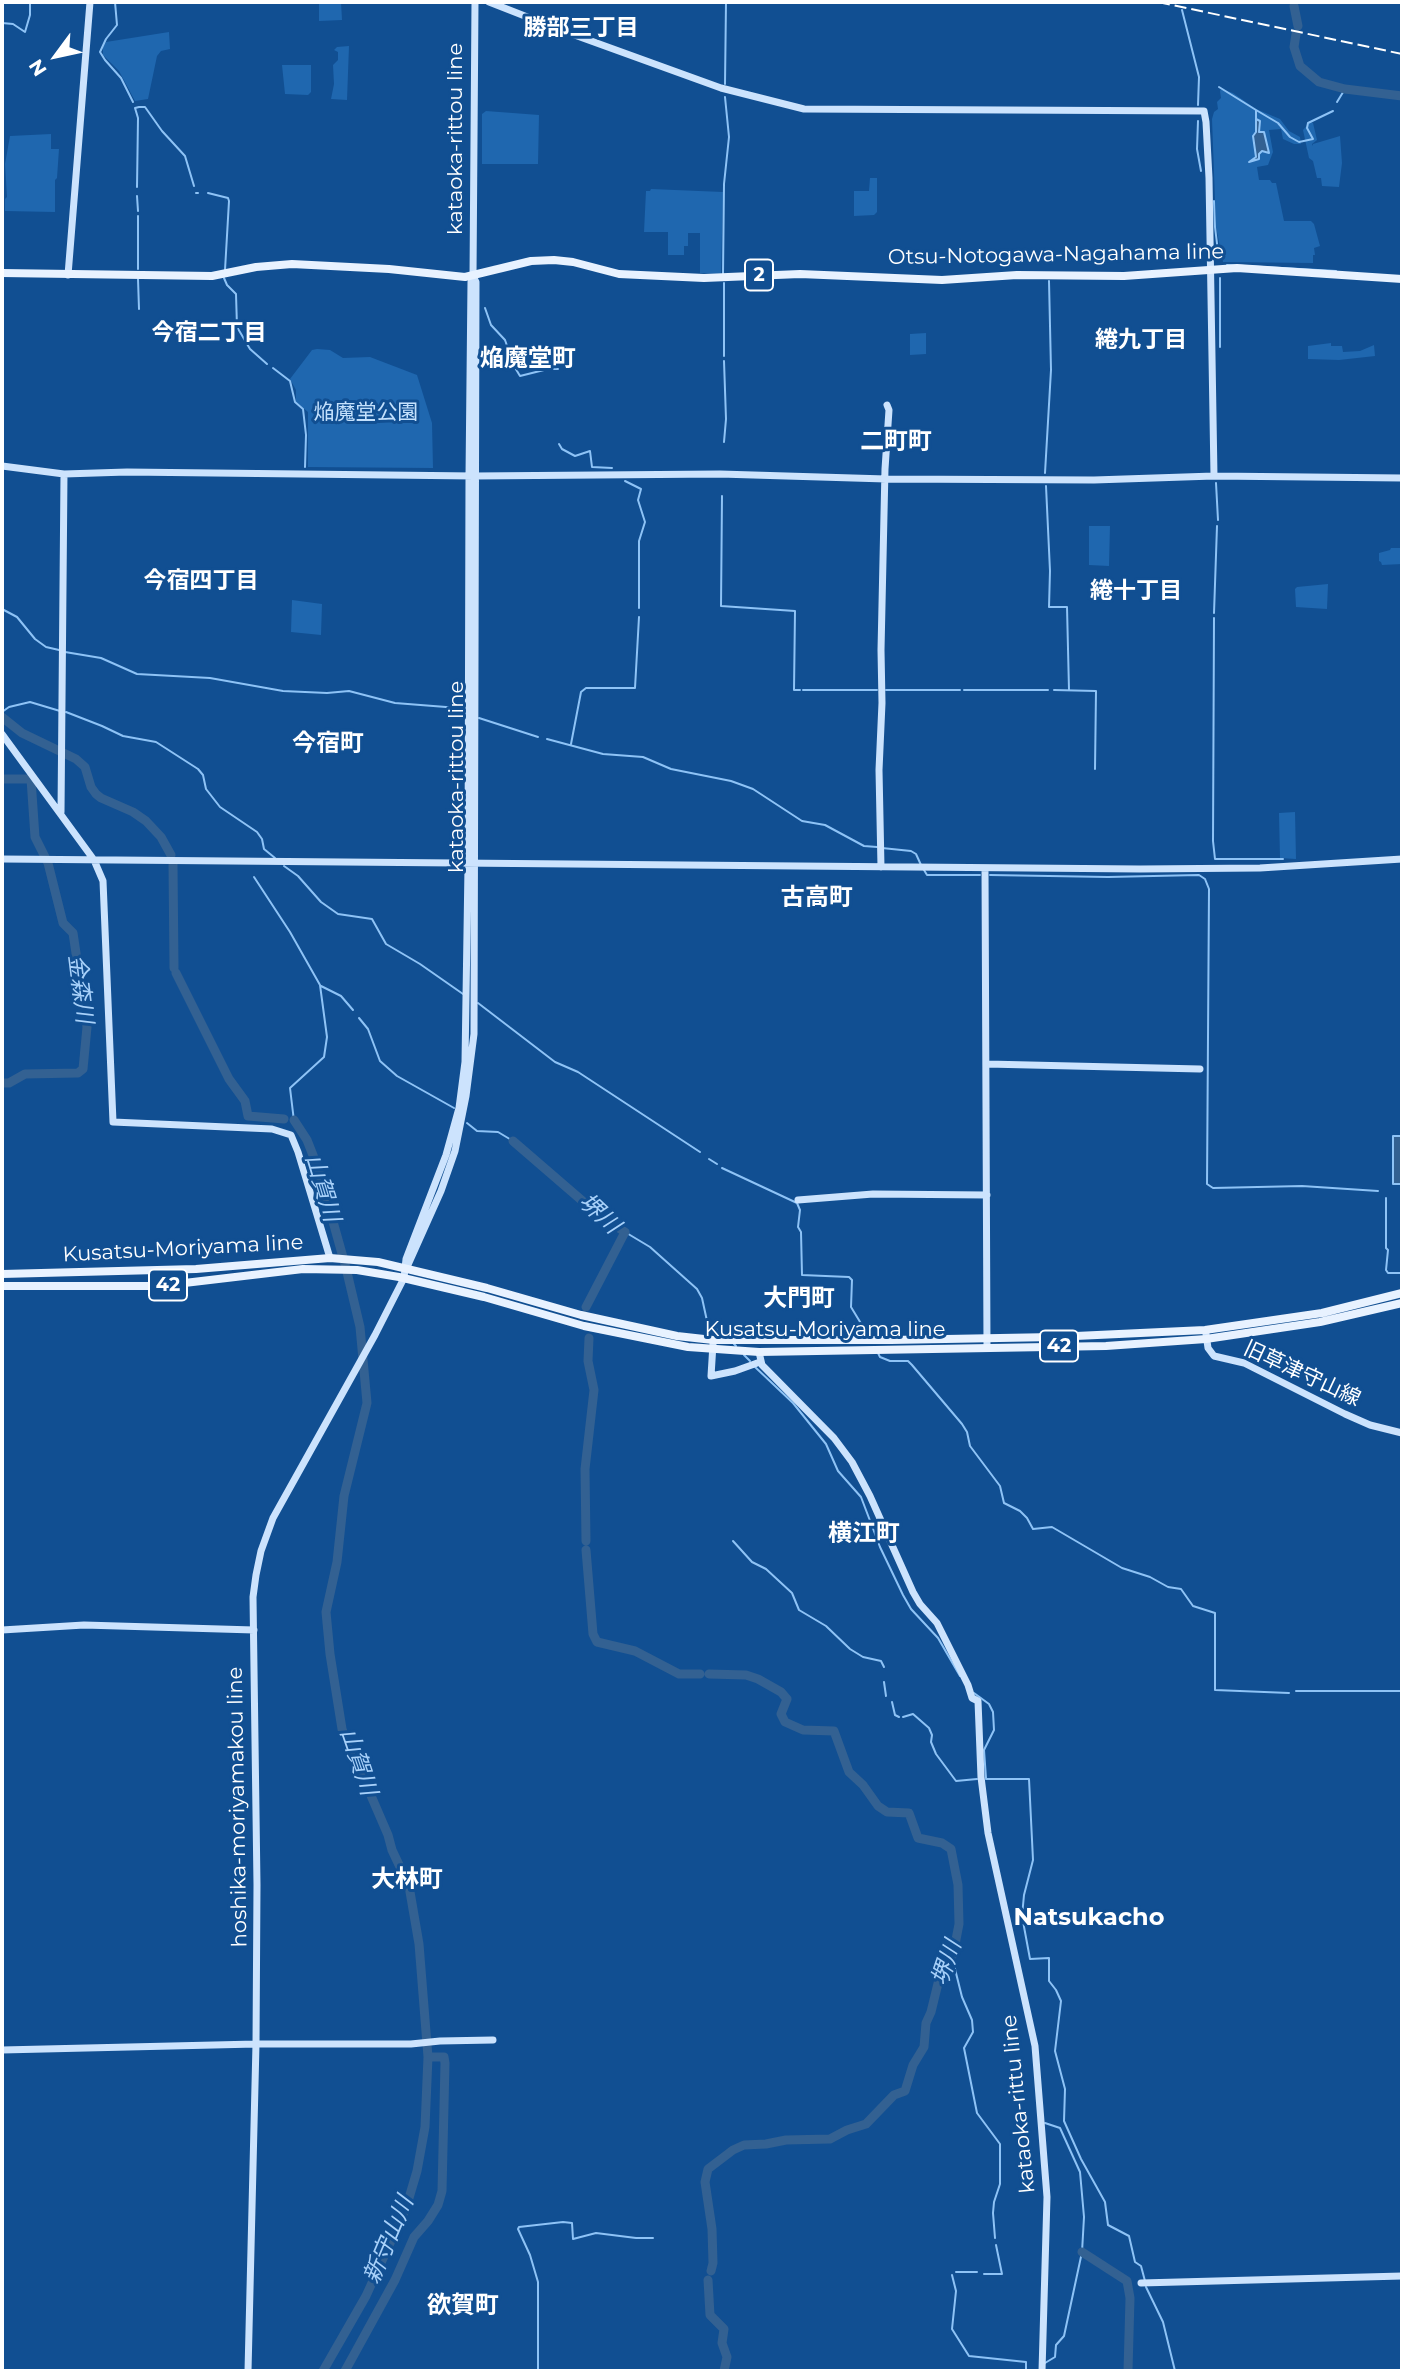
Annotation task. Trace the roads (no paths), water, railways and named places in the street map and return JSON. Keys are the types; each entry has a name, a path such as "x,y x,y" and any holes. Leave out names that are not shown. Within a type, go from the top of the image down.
{"main road":[{"name":"Otsu-Notogawa-Nagahama line","path":"2,273 212,276 256,267 299,264 346,265 445,276 473,276 519,263 541,260 573,262 619,274 704,278 800,274 942,279 1258,269 1354,278 1402,279"},
{"name":"Kusatsu-Moriyama line","path":"2,1274 197,1269 330,1258 378,1262 581,1315 759,1352 1206,1334 1320,1322 1402,1303"},
{"name":"Kusatsu-Moriyama line","path":"2,1286 159,1286 318,1269 358,1270 484,1297 584,1326 688,1347 713,1344 987,1343"},
{"name":"Kusatsu-Moriyama line","path":"1206,1334 1322,1313 1402,1293"}],"street":[{"path":"68,275 90,2"},
{"name":"kataoka-rittou line","path":"404,1278 441,1191 457,1140 468,1087 474,1034 471,476 477,282 473,276 475,2"},
{"path":"489,2 720,88 804,109 1203,111 1207,136 1214,476"},
{"path":"881,867 879,770 889,410 887,405"},
{"path":"2,466 64,474 720,474 1094,481 1214,476 1402,478"},
{"path":"61,812 64,474"},
{"path":"2,734 94,860 103,881 113,1122 272,1129 291,1135 330,1258"},
{"path":"2,859 1220,869 1402,859"},
{"path":"985,868 987,1343"},
{"path":"987,1064 1200,1069"},
{"path":"798,1200 873,1195 987,1195"},
{"name":"hoshika-moriyamakou line","path":"248,2371 256,2044 253,1597 256,1574 273,1518 404,1278"},
{"name":"旧草津守山線","path":"1206,1334 1210,1353 1214,1356 1244,1363 1346,1414 1402,1433"},
{"path":"713,1344 712,1376 744,1369 760,1362 759,1352"},
{"name":"kataoka-rittu line","path":"760,1362 834,1437 852,1462 912,1592 937,1623 972,1698 978,1701 981,1777 988,1833 1035,2046 1047,2197 1042,2371"},
{"path":"2,1630 84,1625 254,1630"},
{"path":"2,2050 493,2040"},
{"path":"1141,2283 1402,2276"}],"waterway":[{"path":"2,23 13,24 25,32 30,15 30,2"},
{"path":"115,2 117,25 100,52 121,78 133,102"},
{"path":"725,84 726,2"},
{"path":"1294,6 1298,26"},
{"path":"1182,10 1199,77 1198,105"},
{"path":"1296,34 1294,47 1300,66 1319,82 1345,89 1402,96"},
{"path":"1219,87 1256,110 1256,119"},
{"path":"1337,102 1345,89"},
{"path":"723,274 724,184 729,137 725,97"},
{"path":"137,187 138,118 135,108 139,107 145,107 185,156 194,186"},
{"path":"1256,110 1278,123 1290,137 1299,142 1313,139 1307,128 1308,123 1333,111"},
{"path":"1198,121 1197,149 1201,171"},
{"path":"208,193 228,198 229,201 225,270"},
{"path":"137,196 138,211"},
{"path":"1214,201 1219,260"},
{"path":"138,216 138,269"},
{"path":"1227,265 1336,271"},
{"path":"224,278 236,294 237,327 250,349 267,364"},
{"path":"1220,278 1220,347"},
{"path":"138,279 139,309"},
{"path":"1045,473 1051,370 1049,281"},
{"path":"724,283 724,356"},
{"path":"485,308 491,325 505,340 520,376 558,369"},
{"path":"724,361 724,442"},
{"path":"273,368 290,381 295,402 303,409 306,435 305,467"},
{"path":"559,444 562,449 575,456 590,451 592,467 612,468"},
{"path":"625,481 641,489 638,500 645,522 639,541 639,608"},
{"path":"1216,483 1218,520"},
{"path":"1046,486 1049,607 1067,607 1069,690"},
{"path":"722,496 721,606 795,611 794,690 800,690"},
{"path":"1214,613 1217,526"},
{"path":"2,609 17,617 35,639 46,647 59,650"},
{"path":"571,744 581,692 586,688 635,688 639,617"},
{"path":"1214,618 1215,859 1283,859"},
{"path":"65,652 101,658 137,674 210,678 283,691 349,691 395,703 446,707 467,714"},
{"path":"803,690 877,690"},
{"path":"886,690 960,690"},
{"path":"964,690 1048,690"},
{"path":"1054,690 1096,691 1095,769"},
{"path":"2,712 9,707 30,702 60,711"},
{"path":"66,712 123,736 156,742 198,769 203,775 206,789 220,807 257,832 264,849 275,858"},
{"name":"山賀川","path":"2,717 22,733 76,759 85,767 96,794 146,821 161,837 171,855"},
{"path":"479,718 538,737"},
{"path":"547,739 603,754 643,757 671,769 731,781 753,789 802,821 825,825 864,846 877,847"},
{"name":"金森川","path":"2,779 31,779 35,837 48,863 63,923 73,933 87,1027 83,1069 78,1073 25,1074 9,1083 2,1083"},
{"path":"882,848 911,851 916,854 921,865"},
{"name":"山賀川","path":"173,864 174,968"},
{"path":"284,866 298,876 321,902 338,914 372,919 386,944 463,994"},
{"path":"924,870 927,875 980,875"},
{"path":"990,875 1199,875 1205,879 1209,889 1207,1184 1213,1188 1302,1186 1378,1191"},
{"path":"254,877 320,985 327,1037 324,1057 290,1088 294,1121"},
{"name":"山賀川","path":"176,973 229,1079 245,1101 248,1116 284,1119"},
{"path":"321,986 341,996 353,1010"},
{"path":"478,1003 555,1062 578,1072 700,1152"},
{"path":"359,1018 368,1029 380,1061 397,1076 454,1108"},
{"name":"山賀川","path":"294,1120 307,1140 318,1168 346,1268 360,1327 367,1403 344,1496 337,1562 326,1612 330,1654 342,1729 351,1756 369,1791 409,1886 419,1944 428,2057 425,2127 417,2171 406,2208 366,2296 323,2371"},
{"path":"467,1123 477,1131 498,1132 513,1141"},
{"name":"堺川","path":"513,1141 601,1217 625,1232 586,1307"},
{"path":"709,1159 717,1164"},
{"path":"722,1168 797,1203 800,1210 798,1227 801,1232 802,1275 849,1277 852,1280 851,1307 868,1335"},
{"path":"1386,1198 1386,1270 1388,1273 1402,1273"},
{"path":"625,1232 650,1247 697,1289 707,1321"},
{"path":"713,1327 726,1336"},
{"name":"堺川","path":"586,1541 585,1469 594,1390 588,1361 589,1338"},
{"path":"878,1353 880,1357 890,1361 908,1361 912,1365 962,1424 970,1446 1000,1486 1004,1503 1020,1511 1033,1529 1052,1527 1122,1568 1150,1577 1168,1587 1181,1589 1193,1606 1215,1613 1215,1690 1289,1693"},
{"path":"744,1355 750,1361"},
{"path":"755,1367 793,1403 826,1444 838,1471 861,1497 880,1547 911,1609 938,1638 960,1676"},
{"path":"733,1541 752,1562 766,1569 792,1593 799,1610 826,1626 850,1649 863,1657 881,1661 884,1667"},
{"name":"堺川","path":"586,1550 593,1634 597,1642 635,1651 679,1674 700,1674"},
{"name":"堺川","path":"709,1674 746,1675 758,1679 781,1692 787,1699 781,1714 785,1722 803,1730 834,1731 849,1772 863,1785 878,1806 887,1812 909,1813 918,1838 942,1843 951,1849 958,1885 959,1924 953,1955 942,1967 926,2023 924,2047 913,2065 905,2091 894,2095 866,2124 830,2139 744,2145 708,2169 705,2182 712,2229 711,2271"},
{"path":"884,1682 886,1696"},
{"path":"1296,1691 1402,1691"},
{"path":"974,1693 989,1704 993,1712 994,1730 984,1750 986,1778"},
{"path":"892,1702 895,1715 899,1717"},
{"path":"903,1717 913,1714 929,1728 936,1754 956,1781 977,1779"},
{"path":"986,1779 1029,1779 1033,1860 1022,1916 1030,1959 1049,1958 1049,1981 1061,2001 1055,2051 1065,2089 1064,2121 1105,2202 1108,2225 1129,2236 1135,2262 1141,2266 1145,2281"},
{"path":"953,1955 962,1997 972,2020 973,2032 964,2048 977,2113 1000,2144 1000,2184 993,2213 995,2238"},
{"name":"山賀川","path":"345,2371 395,2280 414,2237 438,2205 442,2191 445,2063 444,2057 428,2057"},
{"path":"1045,2123 1060,2128 1080,2172 1084,2217 1082,2252 1064,2336 1056,2345 1055,2357 1045,2363"},
{"path":"538,2371 538,2282 519,2227 563,2222 572,2223 573,2239 596,2233 653,2238"},
{"path":"984,2274 1002,2274 996,2245"},
{"path":"1082,2252 1127,2281 1130,2298 1128,2371"},
{"path":"956,2272 977,2272"},
{"path":"952,2275 956,2291 952,2329 969,2356 1026,2362 1026,2371"},
{"name":"堺川","path":"708,2280 710,2315 724,2329 722,2343 727,2357 724,2371"},
{"path":"1146,2287 1163,2322 1175,2371"}],"railway":[{"path":"1158,2 1402,54"}],"district":[{"name":"勝部三丁目","path":"581,28"},
{"name":"今宿二丁目","path":"209,333"},
{"name":"綣九丁目","path":"1141,340"},
{"name":"焔魔堂町","path":"528,359"},
{"name":"二町町","path":"896,442"},
{"name":"今宿四丁目","path":"201,581"},
{"name":"綣十丁目","path":"1136,591"},
{"name":"今宿町","path":"328,744"},
{"name":"古高町","path":"817,898"},
{"name":"大門町","path":"799,1299"},
{"name":"横江町","path":"864,1534"},
{"name":"大林町","path":"407,1880"},
{"name":"Natsukacho","path":"1089,1918"},
{"name":"欲賀町","path":"463,2306"}],"park label":[{"name":"焔魔堂公園","path":"366,413"}],"water label":[{"name":"新守山川","path":"389,2240"}]}
